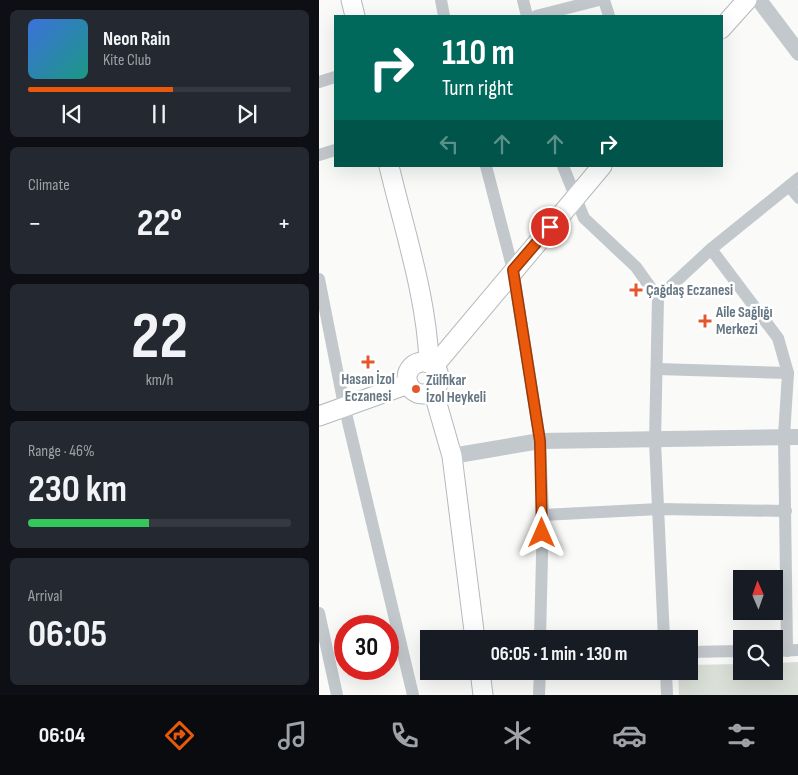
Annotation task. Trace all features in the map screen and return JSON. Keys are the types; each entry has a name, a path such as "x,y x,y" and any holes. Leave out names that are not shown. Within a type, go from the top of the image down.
{"main road":[{"path":"351,0 355,15"},
{"path":"723,27 747,0"},
{"path":"389,167 423,311 431,364 439,378 433,390 428,394 416,393 408,384 409,369 422,362 431,364"},
{"path":"431,364 601,167"},
{"path":"319,416 408,384"},
{"path":"433,390 452,456 474,630"},
{"path":"481,680 483,695"}],"street":[{"path":"441,0 444,15"},
{"path":"523,0 527,15"},
{"path":"540,15 599,0"},
{"path":"604,0 609,15"},
{"path":"759,0 798,53"},
{"path":"319,82 334,77"},
{"path":"319,155 334,150"},
{"path":"486,167 513,270 540,441 543,515 540,630"},
{"path":"563,167 584,218 636,267 658,298 655,440 664,630"},
{"path":"658,298 711,248 793,182 798,198"},
{"path":"711,248 778,338 788,373 791,436 786,511 786,651"},
{"path":"319,279 344,406 413,695"},
{"path":"657,369 788,373"},
{"path":"452,456 540,441 791,436"},
{"path":"543,515 659,508 786,511"},
{"path":"319,613 337,695"},
{"path":"698,652 733,652"},
{"path":"539,695 540,680"},
{"path":"666,680 667,695"}],"shaded area":[{"path":"798,662 798,695 679,695 678,680 698,680 698,665 733,664 733,680 783,680 783,663"}],"place":[{"name":"Çağdaş Eczanesi","path":"636,290"},
{"name":"Aile Sağlığı Merkezi","path":"705,321"},
{"name":"Hasan İzol Eczanesi","path":"368,362"},
{"name":"Zülfikar İzol Heykeli","path":"416,389"}],"route":[{"path":"542,533 540,441 513,270 550,227"}]}
